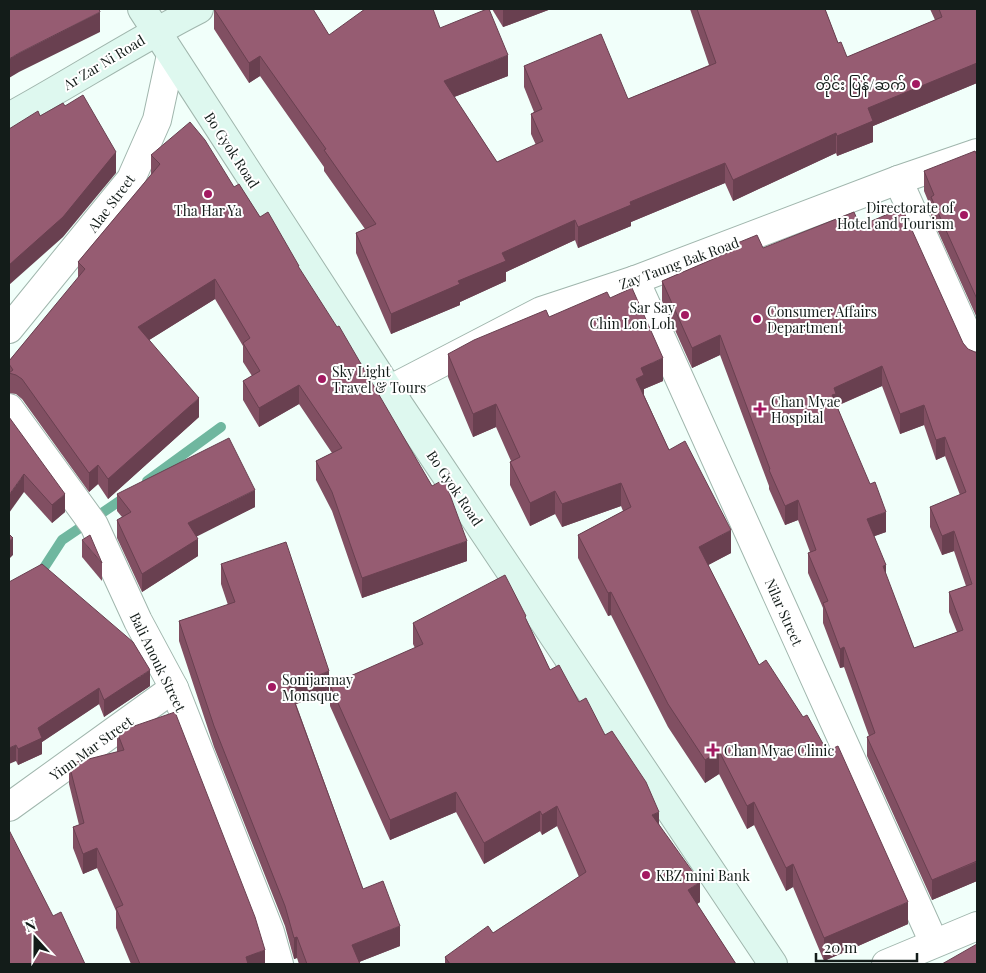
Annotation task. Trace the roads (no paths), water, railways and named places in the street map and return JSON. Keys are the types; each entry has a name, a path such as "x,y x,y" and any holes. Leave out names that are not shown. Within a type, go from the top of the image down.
{"street":[{"name":"Bo Gyok Road","path":"142,9 389,390 773,964"},
{"name":"Ar Zar Ni Road","path":"9,117 156,31 199,9"},
{"name":"Alae Street","path":"9,328 132,179 157,120 171,55"},
{"name":"Zay Taung Bak Road","path":"389,390 541,311 635,280 898,180 977,153"},
{"path":"898,180 977,356"},
{"name":"Nilar Street","path":"635,280 934,943"},
{"name":"Bali Anouk Street","path":"9,408 94,525 138,621 174,688 270,932 279,964"},
{"name":"Yinn Mar Street","path":"9,807 174,688"},
{"path":"886,964 977,926"}],"waterway":[{"path":"147,481 221,427"},
{"path":"38,577 62,540 127,496"}],"place":[{"name":"တိုင်း ပြန်/ဆက်","path":"916,84"},
{"name":"Tha Har Ya","path":"208,194"},
{"name":"Directorate of Hotel and Tourism","path":"964,215"},
{"name":"Sar Say Chin Lon Loh","path":"685,315"},
{"name":"Consumer Affairs Department","path":"757,319"},
{"name":"Sky Light Travel & Tours","path":"322,379"},
{"name":"Chan Myae Hospital","path":"760,409"},
{"name":"Sonijarmay Monsque","path":"272,687"},
{"name":"Chan Myae Clinic","path":"713,750"},
{"name":"KBZ mini Bank","path":"646,875"}]}
